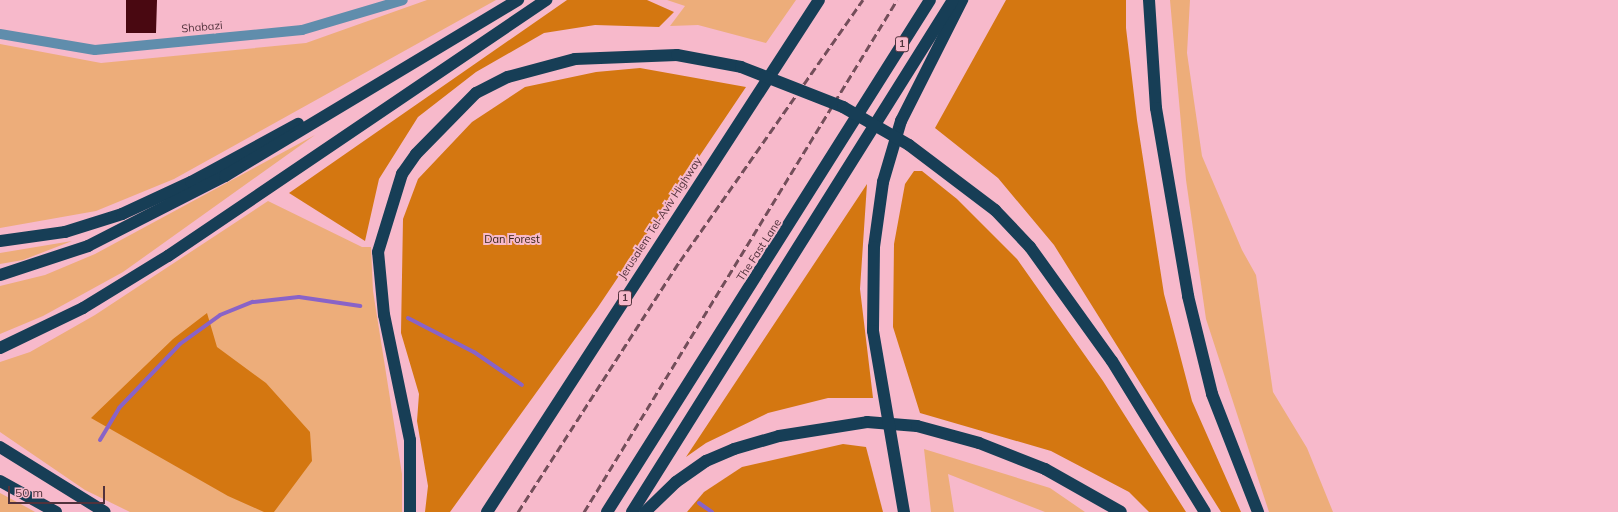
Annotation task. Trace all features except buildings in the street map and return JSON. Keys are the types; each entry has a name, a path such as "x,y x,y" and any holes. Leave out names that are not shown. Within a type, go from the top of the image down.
{"highway":[{"path":"0,275 53,259 126,228 225,176 518,0"},
{"path":"0,348 83,308 168,256 546,0"},
{"name":"Jerusalem Tel-Aviv Highway","path":"487,512 819,0"},
{"name":"The Fast Lane","path":"607,512 930,0"},
{"name":"1","path":"632,512 953,0"},
{"path":"904,512 873,331 874,247 884,182 901,120 962,0"},
{"path":"1149,0 1156,108 1193,317 1212,394 1258,512"},
{"path":"410,512 408,424 384,315 378,252 402,174 416,154 476,93 508,77 575,59 677,55 740,67 843,107 909,145 995,210 1030,247 1112,361 1205,512"},
{"path":"0,241 65,232 122,214 388,79"},
{"path":"645,512 676,482 706,461 734,449 780,436 867,422 917,426 979,442 1045,469 1121,512"},
{"path":"0,447 105,512"},
{"path":"0,481 56,512"}],"street":[{"name":"Shabazi","path":"0,34 95,50 302,30 403,0"}],"shaded area":[{"path":"427,0 496,0 174,179 96,211 0,228 0,44 101,63 306,43"},
{"path":"667,0 796,0 766,43 698,25 670,26 685,6"},
{"path":"1170,0 1190,0 1187,53 1202,156 1242,250 1256,275 1273,392 1307,448 1333,512 1269,512 1206,319 1186,180"},
{"path":"315,135 123,272 43,316 0,334 0,286 45,275 95,254"},
{"path":"268,201 362,247 371,247 373,291 402,474 402,512 130,512 85,490 0,432 0,362 30,352 95,315"},
{"path":"72,241 23,260 0,264 0,253"},
{"path":"924,449 1050,488 1085,512 1045,512 948,474 954,512 931,512"},
{"path":"0,493 28,508 35,512 0,512"}],"green space":[{"path":"567,0 647,0 674,12 659,27 595,25 544,33 476,72 418,117 379,179 365,241 289,193"},
{"path":"1006,0 1126,0 1126,28 1137,120 1164,294 1192,401 1241,512 1221,512 1054,245 998,178 935,128"},
{"name":"Dan Forest","path":"640,68 746,87 598,307 450,512 425,512 428,486 417,421 419,394 401,333 403,219 418,179 472,122 525,87 596,72"},
{"path":"914,171 922,171 957,199 1017,259 1103,381 1186,512 1149,512 1129,492 1051,451 920,413 893,327 894,244 905,184"},
{"path":"867,184 860,289 873,398 828,398 768,413 706,443 686,457"},
{"path":"207,313 217,347 266,383 310,432 312,461 274,512 264,512 228,496 91,418 173,339"},
{"path":"843,444 866,447 883,512 687,512 704,492 742,467"}],"waterway":[{"path":"100,440 119,408 180,344 220,315 253,302 299,297 360,306"},
{"path":"408,318 474,352 522,385"},
{"path":"699,503 712,512"}],"railway":[{"path":"518,512 680,261 863,0"},
{"path":"584,512 897,0"}]}
